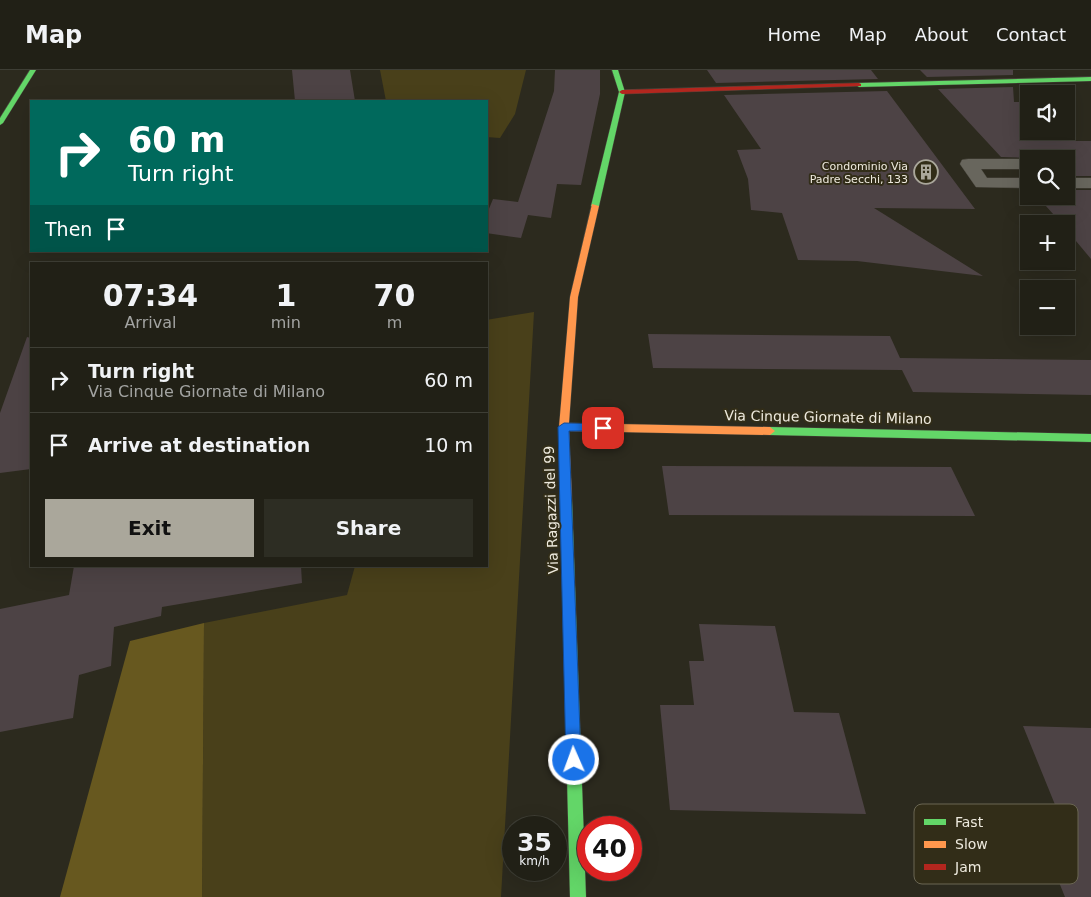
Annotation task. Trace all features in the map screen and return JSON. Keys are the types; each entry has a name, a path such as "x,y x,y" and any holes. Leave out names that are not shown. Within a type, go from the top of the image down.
{"main road":[{"path":"0,123 33,70"},
{"path":"615,70 622,92 1091,79"},
{"name":"Via Ragazzi del 99","path":"578,897 564,427 574,297 622,92"},
{"name":"Via Cinque Giornate di Milano","path":"564,427 1091,438"}],"street":[{"path":"1020,164 968,164 982,183 1020,183"},
{"path":"1075,183 1091,183"}],"shaded area":[{"path":"380,70 526,70 515,114 500,138 488,137 488,100 386,100"},
{"path":"534,312 506,816 502,816 501,897 202,897 204,623 347,595 355,567 488,567 488,320"},
{"path":"204,623 202,897 60,897 130,641"}],"building":[{"path":"292,70 350,70 355,100 295,100"},
{"path":"555,70 600,70 600,94 581,185 557,184 551,218 528,215 521,238 488,233 488,211 493,199 518,202 554,91"},
{"path":"707,70 871,70 878,79 716,83"},
{"path":"920,70 1013,70 1013,75 927,77"},
{"path":"1013,87 1014,102 1020,102 1020,140 1091,141 1091,176 1075,176 1075,150 1020,150 1020,158 1001,157 938,89"},
{"path":"887,91 975,209 874,208 983,276 857,261 798,260 782,213 751,210 748,179 737,150 761,149 724,95"},
{"path":"1075,190 1091,190 1091,259 1075,240 1075,215 1054,215 1045,205 1075,205"},
{"path":"648,334 890,336 900,358 1091,360 1091,395 913,392 902,370 653,368"},
{"path":"27,337 30,338 30,469 0,473 0,413"},
{"path":"662,466 951,467 975,516 669,515"},
{"path":"74,567 301,567 302,583 162,607 161,616 114,627 111,666 79,675 73,718 0,732 0,609 69,595"},
{"path":"699,624 775,626 794,712 839,713 866,814 670,810 660,705 694,705 689,661 704,661"},
{"path":"1023,726 1091,728 1091,897 1065,897 1060,884 1078,884 1078,804 1055,804"}],"traffic: fast":[{"path":"0,123 33,70"},
{"path":"595,206 622,92 615,70"},
{"path":"859,85 1091,79"},
{"path":"770,431 1091,438"},
{"path":"566,500 578,897"}],"traffic: slow":[{"path":"566,500 564,427 574,297 595,206"},
{"path":"564,427 770,431"}],"traffic: jam":[{"path":"622,92 859,85"}],"place":[{"name":"Condominio Via Padre Secchi, 133","path":"926,172"}],"route":[{"path":"574,760 564,427 603,428"}]}
